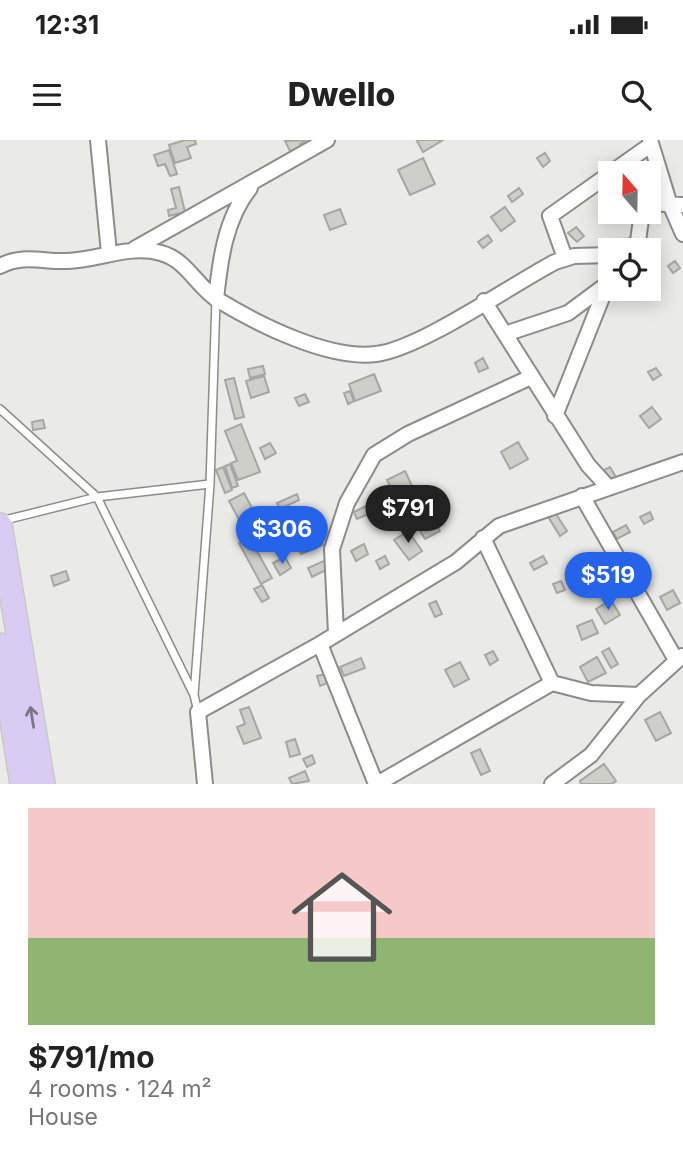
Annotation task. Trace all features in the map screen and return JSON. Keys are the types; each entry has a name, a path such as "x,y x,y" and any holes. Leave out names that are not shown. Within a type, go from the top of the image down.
{"highway":[{"path":"0,523 24,782"},
{"path":"0,645 24,782"}],"street":[{"path":"97,140 109,253"},
{"path":"126,252 253,184 327,140"},
{"path":"565,258 550,216 649,143 676,204 683,234"},
{"path":"216,299 221,257 231,224 240,201 253,184"},
{"path":"0,266 27,258 67,261 109,253 150,251 172,257 216,299 294,337 321,346 369,354 401,347 565,258 598,256"},
{"path":"505,334 568,313 598,291"},
{"path":"555,416 600,301"},
{"path":"484,302 587,465 608,487"},
{"path":"336,634 332,550 347,503 374,455 408,434 531,377"},
{"path":"205,784 198,712 320,644 456,562 499,526 683,463"},
{"path":"552,784 591,755 639,695 679,658 582,496"},
{"path":"483,538 552,683"},
{"path":"320,644 377,784 552,683 591,693 639,695"}],"lane":[{"path":"194,695 210,484 216,299"},
{"path":"0,409 96,497 194,695 198,712"},
{"path":"0,523 96,497 210,484"}],"building":[{"path":"195,140 196,144 187,147 191,158 175,163 169,145"},
{"path":"307,140 300,144 303,149 292,155 285,141"},
{"path":"443,140 423,152 417,141"},
{"path":"169,150 177,174 170,176 165,164 158,166 154,155"},
{"path":"545,153 550,161 543,167 537,158"},
{"path":"423,158 435,184 410,195 398,170"},
{"path":"179,187 185,212 169,216 168,210 176,208 171,189"},
{"path":"519,188 523,194 512,202 508,196"},
{"path":"505,207 515,221 501,231 491,217"},
{"path":"340,209 346,224 330,230 324,215"},
{"path":"576,227 584,236 577,242 568,233"},
{"path":"488,235 492,241 483,248 478,242"},
{"path":"675,261 680,268 673,273 668,266"},
{"path":"483,358 488,368 479,372 475,363"},
{"path":"263,366 265,374 250,378 248,369"},
{"path":"656,368 661,375 653,380 648,372"},
{"path":"374,374 381,391 355,401 349,384"},
{"path":"264,376 269,392 251,398 246,381"},
{"path":"234,378 244,417 235,419 225,380"},
{"path":"350,391 354,401 348,404 344,393"},
{"path":"305,394 309,402 299,406 295,398"},
{"path":"652,407 661,419 649,428 640,416"},
{"path":"43,420 45,428 33,430 32,422"},
{"path":"241,424 260,472 238,480 231,463 237,461 225,431"},
{"path":"518,442 528,459 510,469 501,452"},
{"path":"270,443 276,453 265,459 260,448"},
{"path":"230,464 238,486 232,488 225,466"},
{"path":"223,467 232,490 225,493 216,470"},
{"path":"610,467 617,479 609,484 602,471"},
{"path":"405,471 413,488 395,496 387,480"},
{"path":"244,493 259,521 244,529 229,501"},
{"path":"297,494 299,500 280,509 277,503"},
{"path":"370,504 373,512 357,519 354,512"},
{"path":"307,510 314,528 306,531 303,523 288,529 284,519"},
{"path":"554,511 567,531 560,536 547,515"},
{"path":"650,512 653,519 644,524 640,517"},
{"path":"420,515 427,528 436,523 440,531 425,539 413,519"},
{"path":"626,525 630,532 617,539 613,532"},
{"path":"408,531 422,551 409,560 394,540"},
{"path":"249,537 272,578 261,584 239,543"},
{"path":"319,537 323,545 301,554 297,546"},
{"path":"364,544 368,554 356,561 351,551"},
{"path":"385,556 389,564 380,569 376,561"},
{"path":"543,556 547,563 534,570 530,563"},
{"path":"285,557 291,568 280,575 273,563"},
{"path":"326,560 330,568 312,577 308,568"},
{"path":"66,571 69,580 54,586 51,576"},
{"path":"561,581 565,590 557,593 553,584"},
{"path":"262,585 269,598 262,602 254,589"},
{"path":"673,590 680,603 667,610 660,597"},
{"path":"611,600 620,615 605,624 596,609"},
{"path":"436,601 442,614 435,617 429,604"},
{"path":"592,620 598,633 582,640 577,626"},
{"path":"609,648 618,664 611,668 602,652"},
{"path":"493,651 498,660 490,665 485,655"},
{"path":"597,657 606,673 588,682 580,667"},
{"path":"361,658 365,668 344,676 340,667"},
{"path":"460,662 469,679 454,687 445,670"},
{"path":"325,674 328,683 320,686 317,676"},
{"path":"249,707 261,738 244,744 237,727 245,724 240,710"},
{"path":"660,712 671,733 656,741 645,720"},
{"path":"295,739 300,754 290,757 286,742"},
{"path":"480,749 490,771 481,775 471,753"},
{"path":"312,755 315,763 307,767 303,759"},
{"path":"604,764 616,781 612,784 581,784 580,781"},
{"path":"305,771 309,781 292,784 289,778"}]}
